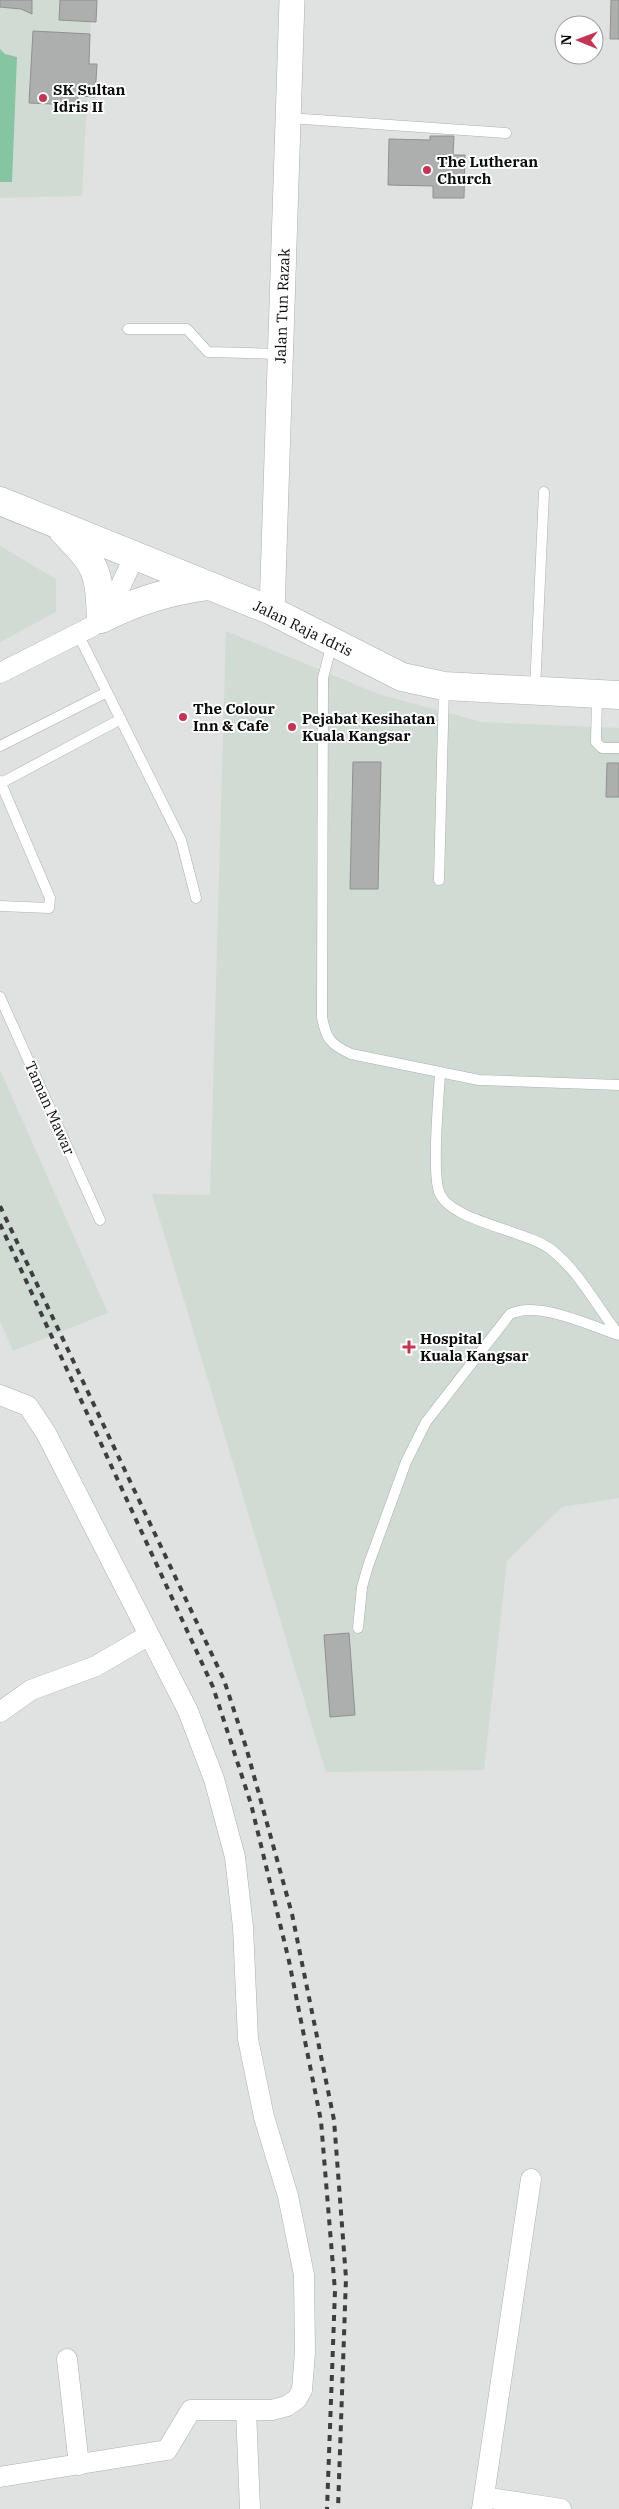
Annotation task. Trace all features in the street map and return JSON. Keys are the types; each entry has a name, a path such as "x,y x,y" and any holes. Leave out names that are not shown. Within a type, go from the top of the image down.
{"main road":[{"name":"Jalan Raja Idris","path":"0,501 134,557 272,611 402,676 444,686 608,695"},
{"path":"56,524 89,558 100,586 101,619 150,597 174,590 208,586"}],"street":[{"name":"Jalan Tun Razak","path":"272,611 292,0"},
{"path":"0,672 93,626 110,609 134,557"},
{"path":"0,1395 28,1406 46,1433 188,1711 214,1779 235,1857 244,1927 248,2039 264,2117 288,2196 304,2275 305,2352 302,2390 297,2400 287,2406 272,2410 191,2410 167,2450 0,2477"},
{"path":"0,1712 31,1690 96,1666 149,1635"},
{"path":"531,2179 483,2503 561,2509"},
{"path":"67,2359 79,2465"},
{"path":"246,2410 250,2509"}],"lane":[{"path":"288,118 506,133"},
{"path":"128,329 187,329 208,352 280,354"},
{"path":"535,691 544,492"},
{"path":"78,634 181,840 196,898"},
{"path":"332,642 323,678 322,1017 326,1037 351,1054 479,1080 619,1085"},
{"path":"439,880 444,686"},
{"path":"0,746 107,692"},
{"path":"608,695 596,742 602,748 619,748"},
{"path":"0,906 49,908 50,898 0,782 121,719"},
{"name":"Taman Mawar","path":"0,998 100,1220"},
{"path":"440,1072 436,1172 440,1193 450,1207 517,1233 552,1251 574,1274 619,1335"},
{"path":"358,1628 360,1602 366,1573 406,1462 426,1422 510,1314 520,1309 544,1311 619,1335"}],"shaded area":[{"name":"SK Sultan Idris II","path":"0,0 92,0 82,196 0,198"},
{"path":"0,546 56,579 56,612 0,642"},
{"name":"Hospital Kuala Kangsar","path":"226,631 378,694 482,722 619,728 619,1498 562,1507 507,1561 484,1770 326,1772 152,1194 210,1195"},
{"path":"0,1070 108,1313 13,1351 0,1321"}],"green space":[{"path":"0,49 5,54 17,57 12,182 0,182"}],"building":[{"path":"0,0 32,0 32,14 21,9 0,7"},
{"path":"60,0 97,0 96,22 59,20"},
{"path":"611,0 619,0 619,39 610,39"},
{"path":"33,31 90,34 89,64 97,64 95,97 78,96 77,105 29,103"},
{"name":"The Lutheran Church","path":"430,136 454,136 453,155 465,155 464,198 433,198 433,186 388,185 389,139 430,140"},
{"path":"353,762 381,762 378,889 350,889"},
{"path":"607,763 619,763 619,797 606,797"},
{"path":"349,1633 355,1715 330,1717 324,1635"}],"railway":[{"path":"0,1206 224,1680 246,1747 292,1914 334,2120 346,2278 338,2509"},
{"path":"0,1224 213,1687 251,1804 289,1961 321,2121 335,2291 327,2509"}],"place":[{"name":"SK Sultan Idris II","path":"43,98"},
{"name":"The Lutheran Church","path":"427,170"},
{"name":"The Colour Inn & Cafe","path":"183,717"},
{"name":"Pejabat Kesihatan Kuala Kangsar","path":"292,727"},
{"name":"Hospital Kuala Kangsar","path":"409,1347"}]}
